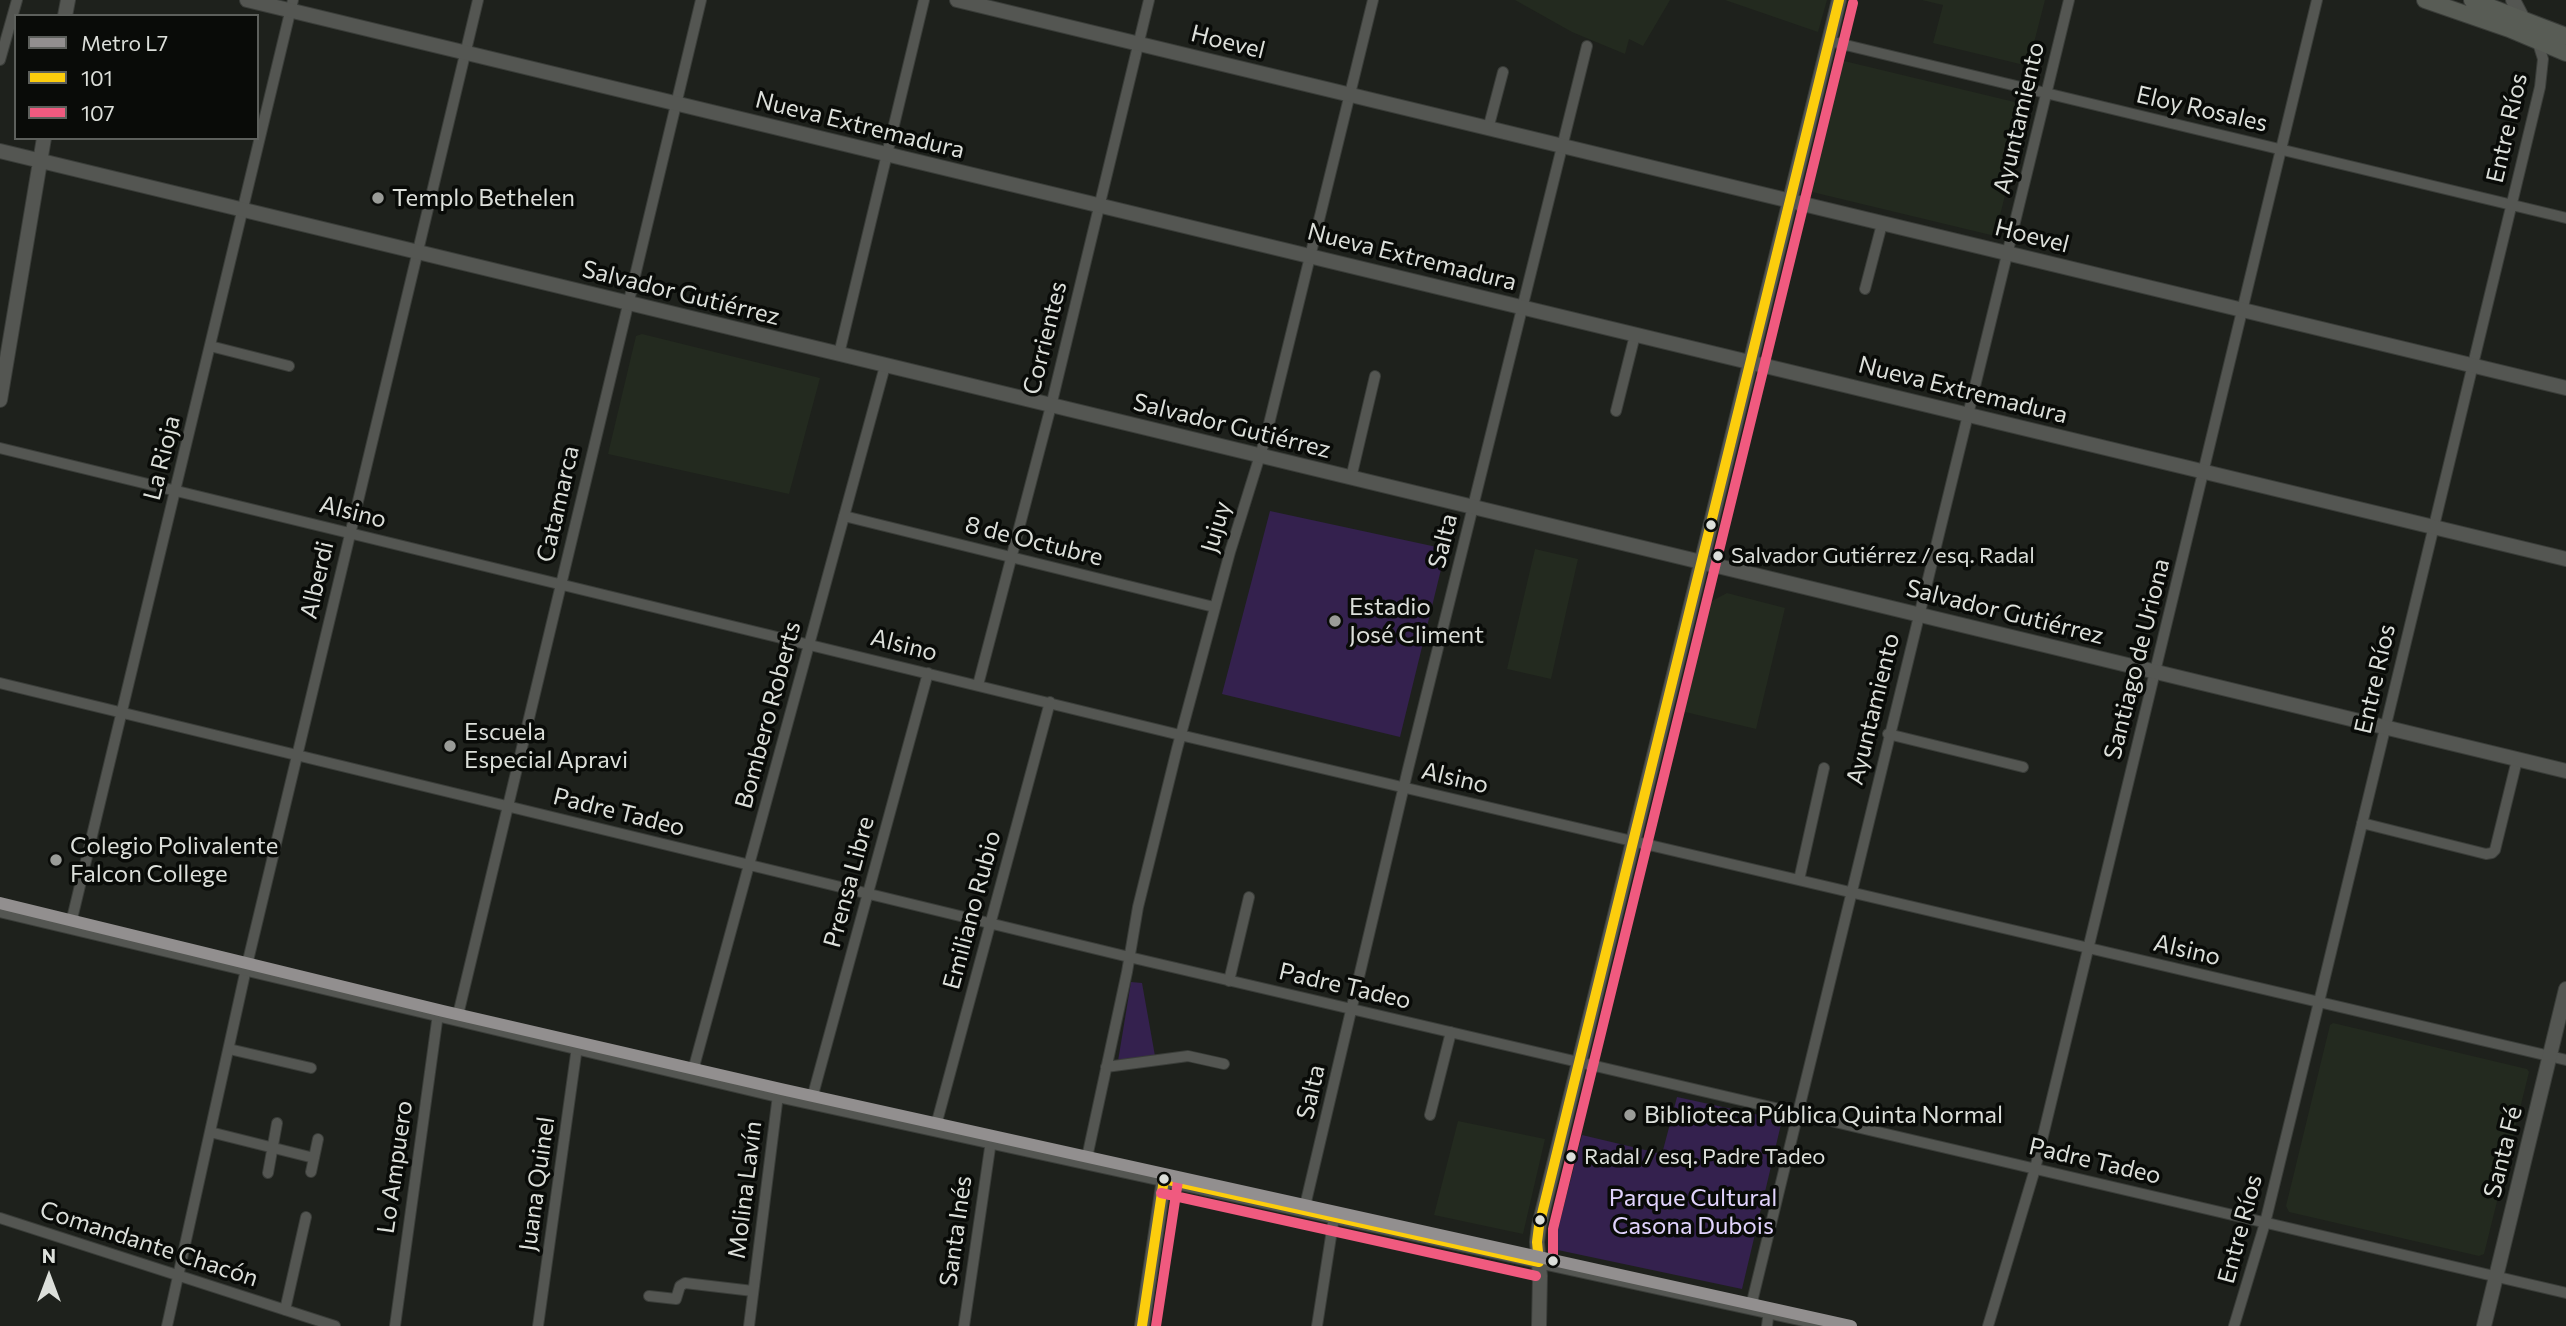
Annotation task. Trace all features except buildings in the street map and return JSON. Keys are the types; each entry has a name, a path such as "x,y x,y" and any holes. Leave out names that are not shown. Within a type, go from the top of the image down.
{"main road":[{"name":"Nueva Extremadura","path":"247,0 292,5 466,53 2566,559"},
{"name":"Hoevel","path":"957,0 2566,388"},
{"path":"1539,1326 1539,1226 1839,0"},
{"path":"2425,0 2566,53"},
{"path":"2513,0 2520,17 2537,40"},
{"path":"2483,1 2566,36"},
{"path":"0,400 44,140"},
{"name":"Salvador Gutiérrez","path":"0,151 2566,771"},
{"path":"0,910 778,1095 1836,1326"},
{"name":"Santa Fé","path":"2484,1326 2566,989"},
{"path":"1142,1326 1164,1179"}],"street":[{"path":"0,60 2,36 11,25 17,0"},
{"name":"Alberdi","path":"167,1326 246,969 478,0"},
{"name":"Catamarca","path":"457,1019 701,0"},
{"path":"839,354 924,0"},
{"name":"Corrientes","path":"978,685 1051,406 1149,0"},
{"name":"Jujuy","path":"1086,1162 1138,906 1180,735 1214,607 1266,436 1373,0"},
{"name":"Ayuntamiento","path":"1751,1306 1888,734 2069,0"},
{"name":"Santiago de Uriona","path":"1988,1326 2035,1169 2317,0"},
{"name":"La Rioja","path":"70,927 292,5"},
{"name":"Entre Ríos","path":"2234,1326 2265,1223 2542,75 2543,59 2537,40"},
{"name":"Eloy Rosales","path":"1829,41 2566,218"},
{"name":"Salta","path":"1304,1210 1404,787 1587,46"},
{"path":"1488,129 1503,72"},
{"path":"1865,289 1882,224"},
{"path":"1616,411 1635,335"},
{"path":"211,346 289,366"},
{"name":"Bombero Roberts","path":"692,1074 886,366"},
{"name":"Salvador Gutiérrez","path":"1351,478 1375,376"},
{"name":"Alsino","path":"0,448 1180,735 2566,1059"},
{"name":"8 de Octubre","path":"844,516 1214,607"},
{"name":"Prensa Libre","path":"811,1102 928,673"},
{"name":"Padre Tadeo","path":"0,683 1229,981 2566,1293"},
{"name":"Emiliano Rubio","path":"935,1129 1050,702"},
{"path":"1888,734 2023,767"},
{"path":"2362,823 2486,854 2492,853 2495,850 2517,760"},
{"path":"1799,880 1824,768"},
{"path":"1229,981 1249,897"},
{"name":"Lo Ampuero","path":"395,1326 438,1014"},
{"path":"1430,1115 1451,1032"},
{"name":"Juana Quinel","path":"538,1326 577,1047"},
{"path":"229,1049 312,1068"},
{"path":"1106,1067 1188,1056 1224,1064"},
{"name":"Molina Lavín","path":"748,1326 778,1095"},
{"path":"268,1173 277,1123"},
{"path":"211,1132 314,1158"},
{"path":"311,1172 318,1139"},
{"name":"Santa Inés","path":"964,1326 991,1142"},
{"name":"Comandante Chacón","path":"285,1310 306,1217"},
{"path":"1317,1326 1334,1217"},
{"name":"Comandante Chacón","path":"0,1218 335,1326"},
{"name":"Molina Lavín","path":"649,1296 676,1298 680,1286 685,1283 753,1291"},
{"path":"1768,1326 1769,1310"}],"shaded area":[{"path":"1515,0 1670,0 1643,46 1629,39 1625,54 1572,32"},
{"path":"1725,0 1827,0 1818,32"},
{"path":"1922,0 2045,0 2028,66 1933,43 1943,5"},
{"path":"1840,60 2027,105 1995,236 1808,191"},
{"path":"642,334 820,378 789,494 608,454 636,336"},
{"path":"1535,549 1578,559 1551,679 1507,669"},
{"path":"1727,593 1785,608 1756,729 1681,711 1708,603"},
{"path":"2333,1023 2527,1069 2529,1072 2484,1254 2479,1256 2289,1212 2286,1206 2330,1025"},
{"path":"1458,1121 1545,1139 1523,1234 1434,1215"}],"green space":[{"name":"Estadio José Climent","path":"1270,511 1446,549 1400,737 1222,694"},
{"path":"1131,982 1142,983 1155,1056 1118,1061"},
{"name":"Parque Cultural Casona Dubois","path":"1677,1097 1782,1120 1742,1289 1553,1249 1582,1135 1662,1154"}],"metro line":[{"name":"L7","path":"0,903 443,1011 781,1089 1851,1326"}],"transit line":[{"name":"101","path":"1539,1262 1539,1226 1839,0"},
{"name":"107","path":"1553,1261 1553,1229 1853,3"},
{"name":"101","path":"1164,1179 1539,1262"},
{"name":"101","path":"1142,1326 1164,1179"},
{"name":"107","path":"1156,1326 1178,1181"},
{"name":"107","path":"1161,1193 1536,1276"}],"place":[{"name":"Templo Bethelen","path":"378,198"},
{"name":"Salvador Gutiérrez / esq. Radal","path":"1718,556"},
{"name":"Estadio José Climent","path":"1335,621"},
{"name":"Escuela Especial Apravi","path":"450,746"},
{"name":"Colegio Polivalente Falcon College","path":"56,860"},
{"name":"Biblioteca Pública Quinta Normal","path":"1630,1115"},
{"name":"Radal / esq. Padre Tadeo","path":"1571,1157"}]}
